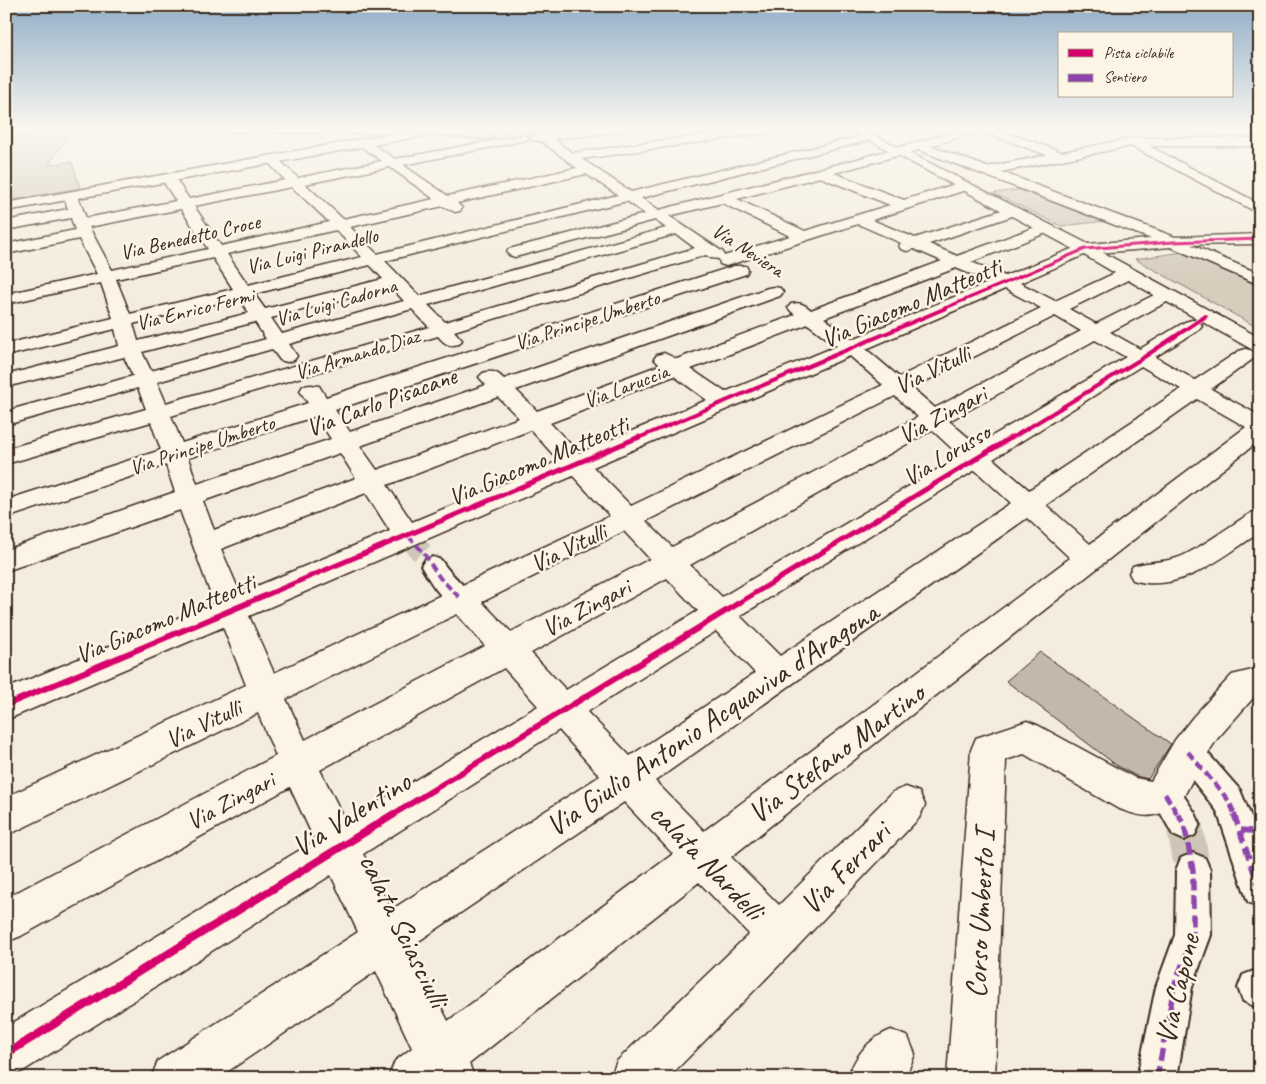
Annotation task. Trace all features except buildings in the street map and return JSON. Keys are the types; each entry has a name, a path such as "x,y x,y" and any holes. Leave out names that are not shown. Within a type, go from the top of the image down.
{"street":[{"path":"6,249 40,250 78,216 167,179"},
{"path":"168,179 408,536"},
{"path":"292,179 535,421 777,675"},
{"path":"6,226 186,204 314,179"},
{"path":"412,179 724,402"},
{"name":"Via Benedetto Croce","path":"6,300 550,179"},
{"name":"Via Neviera","path":"602,179 809,316 852,348 898,386 1089,559"},
{"name":"Via Luigi Pirandello","path":"6,350 373,259 475,223 628,196 697,179"},
{"path":"765,179 779,184"},
{"path":"515,252 656,214 800,179"},
{"path":"836,179 904,205"},
{"path":"949,179 1046,228 1093,249 1128,273 1167,294 1199,321 1254,350"},
{"path":"1006,179 1167,243 1255,275"},
{"path":"1200,179 1260,210"},
{"path":"751,277 803,236 967,188 1017,183"},
{"path":"724,198 803,236"},
{"path":"6,207 78,216"},
{"path":"896,250 1013,211"},
{"name":"calata Sciasciulli","path":"78,216 108,277 130,349 145,379 174,453 206,544 266,693 298,764 384,939 434,1070"},
{"path":"858,219 1006,283 1056,309 1260,427"},
{"name":"Via Laruccia","path":"206,544 1046,228"},
{"name":"Via Luigi Cadorna","path":"6,418 678,229"},
{"path":"1093,249 1167,243 1260,239"},
{"name":"Via Armando Diaz","path":"6,456 158,414 441,329 603,315 708,248"},
{"name":"Via Giacomo Matteotti","path":"6,705 1006,283 1093,249"},
{"name":"Via Vitulli","path":"6,817 627,519 1128,273"},
{"name":"Via Carlo Pisacane","path":"6,561 188,496 346,443 500,387 603,315 751,277"},
{"name":"Via Principe Umberto","path":"6,509 603,315 751,277"},
{"name":"Via Enrico Fermi","path":"6,381 261,317 394,281"},
{"name":"Via Zingari","path":"6,921 1167,294"},
{"name":"Via Lorusso","path":"720,614 1199,321"},
{"name":"Via Giulio Antonio Acquaviva d'Aragona","path":"175,1078 627,779 1194,389 1254,350"},
{"name":"Via Stefano Martino","path":"434,1070 701,856 1260,427"},
{"path":"1143,573 1168,571 1193,563 1260,519"},
{"name":"calata Nardelli","path":"433,566 440,578 627,779 779,935"},
{"name":"Via Valentino","path":"6,1054 720,614"},
{"path":"1184,824 1165,794 1188,752 1205,728 1244,685 1260,682"},
{"name":"Corso Umberto I","path":"971,1078 989,750 1027,737 1130,794 1151,799 1165,794"},
{"path":"1188,752 1229,801 1250,831 1259,886"},
{"name":"Via Ferrari","path":"634,1078 779,935 906,805"},
{"name":"Via Capone","path":"1157,1078 1174,987 1194,936 1193,870"}],"shaded area":[{"path":"6,179 77,179 80,188 6,201"},
{"path":"1024,189 1107,221 1061,226 994,193"},
{"path":"1183,252 1260,286 1260,329 1135,259"}],"tunnel":[{"path":"408,536 433,566"},
{"path":"1184,824 1193,870"}],"marked path":[{"path":"408,536 423,552 440,578 461,599"},
{"path":"1188,752 1229,801 1241,830 1260,890"},
{"path":"1157,1078 1174,987 1193,935 1193,870 1184,824 1165,794"},
{"path":"1241,830 1260,832"},
{"path":"1256,988 1260,991"}],"cycle path":[{"path":"6,705 1085,249 1173,242 1260,239"},
{"path":"6,1054 563,709 1141,359 1206,316"}]}
